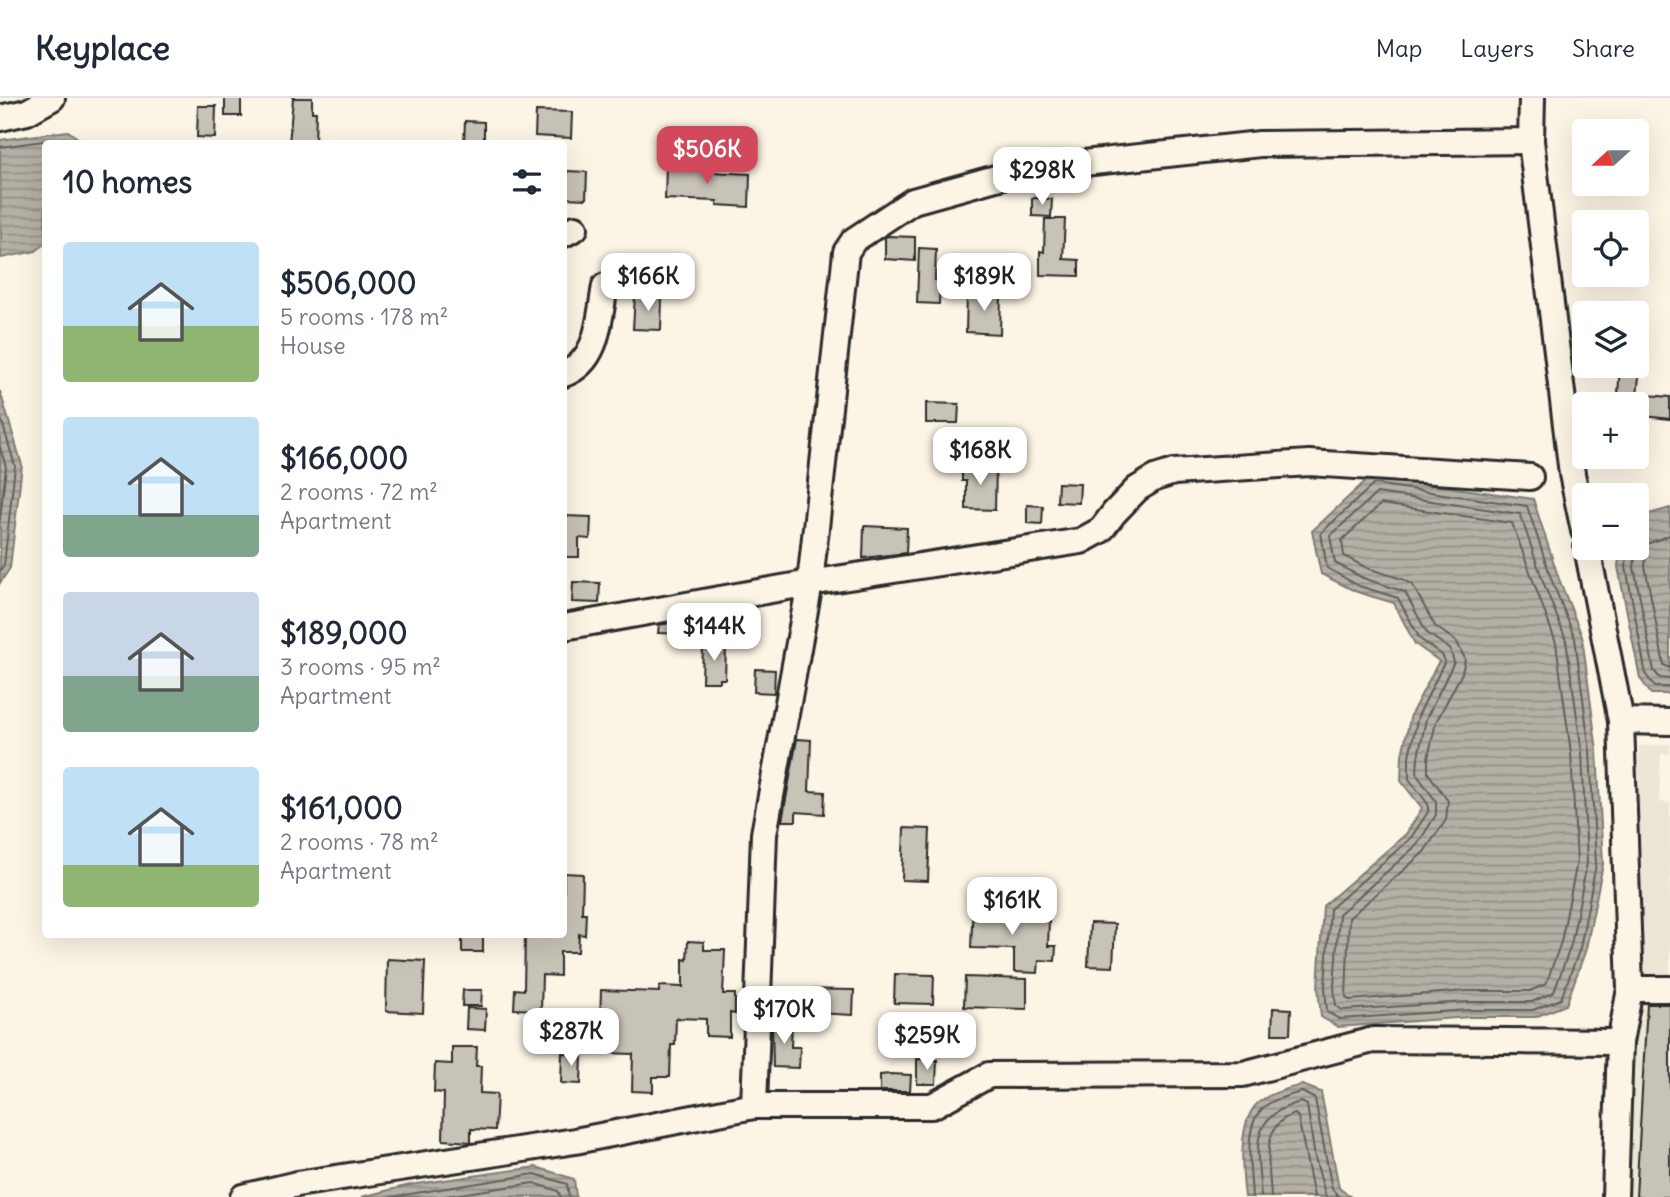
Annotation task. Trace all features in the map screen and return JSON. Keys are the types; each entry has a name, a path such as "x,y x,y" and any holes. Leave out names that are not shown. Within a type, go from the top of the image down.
{"street":[{"path":"0,118 27,112 52,98"},
{"path":"1532,98 1531,141 1575,483"},
{"path":"754,1106 764,834 810,583 846,252 854,240 913,201 1028,169 1261,144 1531,141"},
{"path":"567,373 576,369 593,348 605,286"},
{"path":"567,627 810,583 1081,541 1101,530 1137,489 1155,478 1174,472 1308,463 1530,477"},
{"path":"1589,560 1621,722 1630,989 1620,1042 1615,1197"},
{"path":"1621,722 1670,722"},
{"path":"1630,989 1670,989"},
{"path":"243,1197 297,1184 575,1141 754,1106 932,1106 989,1075 1243,1074 1373,1040 1620,1042"}],"shaded area":[{"path":"1670,744 1670,754 1661,754 1659,802 1670,803 1670,1004 1647,1003 1636,1197 1625,1197 1639,746"}],"water":[{"path":"68,131 81,140 42,140 42,246 36,251 1,258 0,140"},
{"path":"0,391 22,465 10,568 0,583"},
{"path":"1371,476 1533,499 1559,579 1582,636 1597,751 1603,864 1586,949 1566,1005 1535,1017 1469,1017 1338,1027 1321,1017 1318,987 1323,906 1406,834 1422,808 1401,781 1402,755 1411,714 1439,661 1415,644 1394,603 1357,592 1321,574 1312,531"},
{"path":"1670,508 1670,694 1651,694 1640,678 1618,567 1619,560 1649,560 1649,514"},
{"path":"1302,1085 1321,1092 1339,1188 1351,1197 1245,1197 1243,1149 1250,1113 1266,1097"},
{"path":"536,1167 574,1179 576,1197 361,1197 410,1185"}],"building":[{"path":"225,98 241,98 241,116 225,116"},
{"path":"293,98 312,98 312,112 316,112 315,140 289,140"},
{"path":"198,106 216,106 215,138 197,137"},
{"path":"536,111 572,112 571,138 535,136"},
{"path":"465,121 484,122 484,140 464,140"},
{"path":"666,166 711,168 711,172 750,174 749,207 717,205 717,201 665,199"},
{"path":"567,171 587,172 586,199 567,198"},
{"path":"1032,198 1052,199 1051,217 1032,216"},
{"path":"1045,219 1065,219 1063,259 1079,260 1079,276 1040,275 1040,251 1044,252"},
{"path":"885,237 915,237 915,261 885,259"},
{"path":"919,248 936,249 935,280 940,280 939,304 917,303"},
{"path":"967,293 1001,294 1000,334 966,332"},
{"path":"635,295 662,296 661,330 633,329"},
{"path":"1619,378 1639,378 1637,392 1618,392"},
{"path":"1649,395 1670,397 1670,419 1649,416"},
{"path":"926,403 959,404 958,423 926,423"},
{"path":"962,466 996,467 995,510 966,509 966,481 962,481"},
{"path":"1058,483 1080,484 1079,503 1057,502"},
{"path":"1027,505 1043,506 1042,524 1027,523"},
{"path":"567,516 591,517 590,539 579,538 579,557 567,557"},
{"path":"864,526 907,528 906,553 863,558"},
{"path":"573,582 600,583 599,603 572,602"},
{"path":"688,620 687,634 658,633 659,625"},
{"path":"703,644 726,645 725,679 720,679 720,682 702,682"},
{"path":"755,669 775,670 774,693 754,692"},
{"path":"797,739 811,740 809,791 825,792 824,814 796,812 796,821 782,821"},
{"path":"904,828 930,829 928,881 902,880"},
{"path":"567,873 583,874 582,913 586,913 585,935 579,934 578,952 560,952 560,976 542,975 541,1010 514,1009 515,989 524,990 525,938 567,938"},
{"path":"973,902 996,903 996,918 1049,920 1048,946 1056,946 1055,961 1039,960 1038,973 1014,972 1014,949 971,948"},
{"path":"1090,923 1115,924 1113,967 1088,966"},
{"path":"462,938 483,938 483,952 462,952"},
{"path":"688,941 704,942 704,950 725,950 723,994 735,994 735,1014 730,1013 730,1037 706,1036 706,1019 676,1018 675,1045 671,1045 670,1077 653,1077 653,1092 632,1091 633,1054 607,1053 608,1020 600,1020 601,990 659,992 659,986 683,987 683,959 687,960"},
{"path":"387,959 425,961 423,1013 386,1011"},
{"path":"895,974 934,975 933,1004 894,1003"},
{"path":"965,977 1027,979 1027,1009 964,1007"},
{"path":"792,989 854,990 853,1015 816,1013 816,1017 791,1016"},
{"path":"463,990 482,990 481,1006 462,1006"},
{"path":"1647,1004 1670,1004 1670,1197 1636,1197"},
{"path":"467,1008 486,1009 485,1030 466,1029"},
{"path":"1273,1008 1291,1009 1290,1034 1272,1034"},
{"path":"772,1020 792,1021 791,1047 800,1047 799,1068 773,1067"},
{"path":"560,1030 576,1031 575,1048 559,1048"},
{"path":"452,1047 477,1047 476,1066 481,1066 480,1093 497,1094 495,1130 471,1129 471,1142 443,1140 444,1093 434,1092 435,1063 452,1064"},
{"path":"562,1053 582,1054 581,1084 561,1083"},
{"path":"917,1059 937,1060 936,1084 917,1084"},
{"path":"880,1075 911,1075 910,1091 880,1091"}]}
